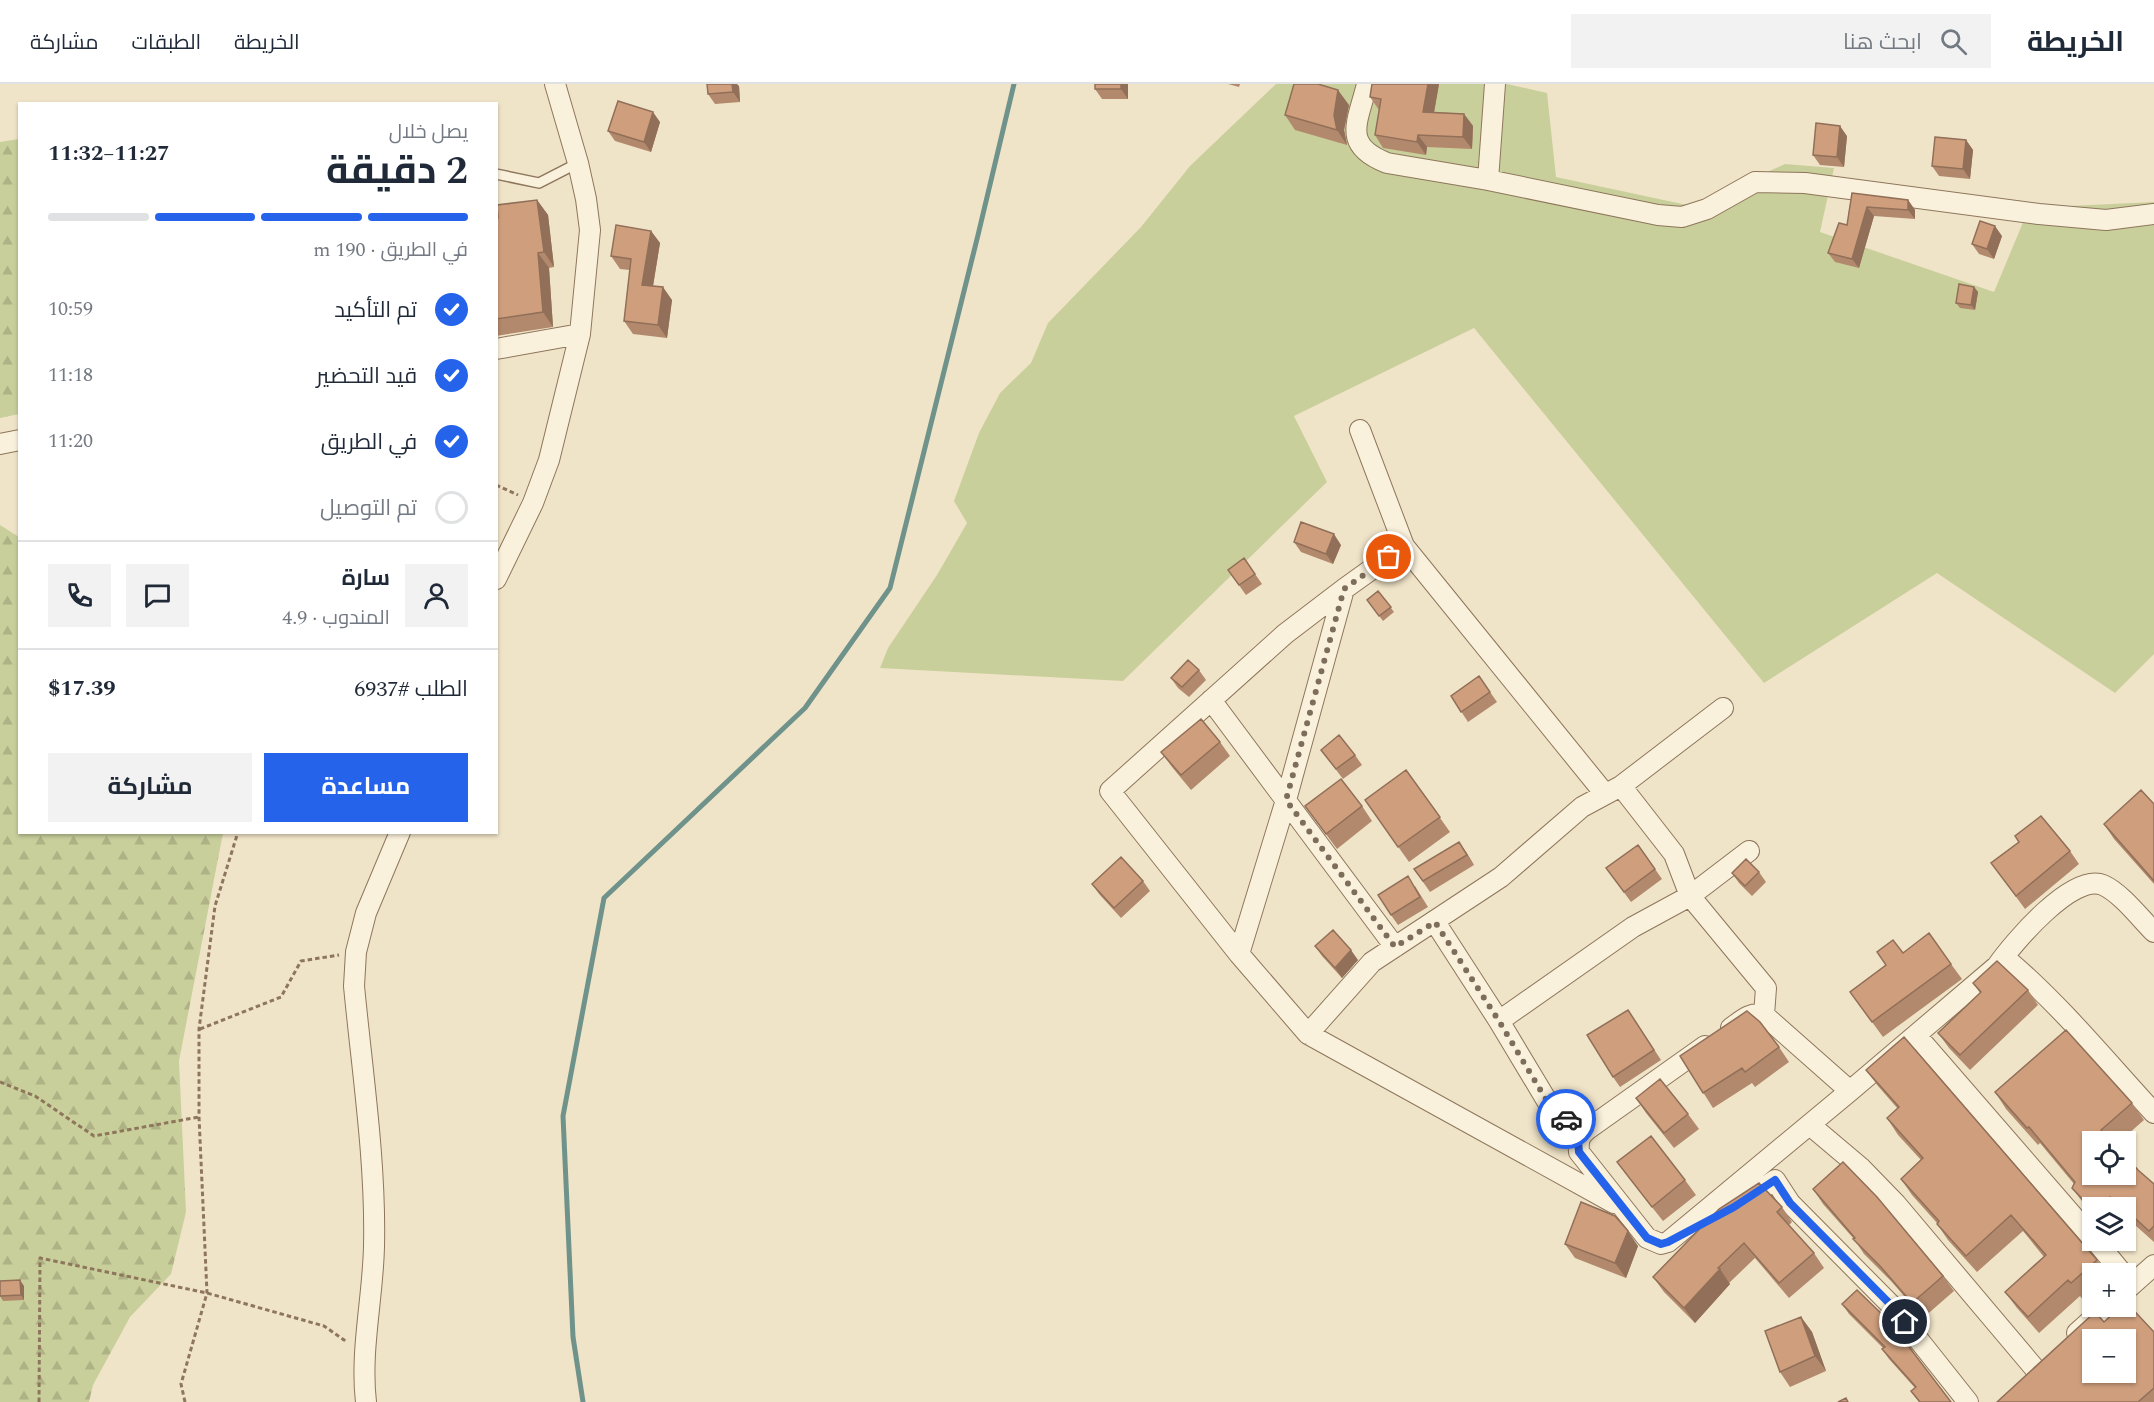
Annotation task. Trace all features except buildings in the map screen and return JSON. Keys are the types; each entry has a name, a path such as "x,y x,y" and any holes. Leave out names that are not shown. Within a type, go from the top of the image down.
{"street":[{"path":"498,575 533,503 549,460 580,334 590,230 578,163 555,84"},
{"path":"1367,84 1355,135 1360,146 1372,157 1387,163 1488,180 1658,215 1682,217 1707,209 1755,182 1805,183 2039,214 2106,220 2154,214"},
{"path":"1488,180 1495,84"},
{"path":"498,350 580,334"},
{"path":"1360,430 1404,546 1613,790 1674,854 1690,897 1766,988 1764,1015"},
{"path":"0,444 18,440"},
{"path":"1404,546 1285,634 1110,791 1239,954 1308,1034 1623,1208"},
{"path":"1239,954 1286,800 1344,589"},
{"path":"1211,700 1395,947"},
{"path":"1308,1034 1372,962 1501,877 1582,807 1613,790 1723,708"},
{"path":"366,1402 366,1355 374,1247 364,1085 354,986 356,952 366,913 399,834"},
{"path":"1499,1021 1633,927 1690,897 1749,851"},
{"path":"1673,1237 1850,1092 1997,966 2011,945 2069,892 2083,885 2100,883 2111,889 2154,932"},
{"path":"1435,922 1547,1101 1581,1134"},
{"path":"1997,966 2011,963 2029,978 2154,1113"},
{"path":"1850,1092 1764,1015 1758,1013 1748,1017 1581,1134 1578,1142 1579,1152 1647,1238 1661,1244 1734,1207 1775,1180 1790,1203 1891,1305 1968,1402"},
{"path":"1917,1035 2082,1225"},
{"path":"1810,1125 1860,1168 1896,1204 2028,1376 2095,1317"},
{"path":"2103,1251 2113,1263"},
{"path":"2136,1276 2154,1265"}],"lane":[{"path":"498,174 539,183 578,163"}],"path":[{"path":"498,486 533,503"},
{"path":"185,1402 181,1384 207,1293 199,1117 199,1029 215,906 237,834"},
{"path":"199,1029 281,997 301,961 356,952"},
{"path":"0,1082 35,1095 94,1136 199,1117"},
{"path":"39,1402 40,1258 207,1293 324,1326 366,1355"}],"green space":[{"path":"1276,84 1507,84 1547,93 1556,177 1715,211 1763,174 1785,164 1834,168 1820,232 1994,292 2029,208 2154,202 2154,654 2115,693 1937,573 1764,683 1474,328 1294,416 1327,482 1123,681 880,668 888,648 937,575 967,523 954,501 979,433 1000,393 1031,363 1048,323 1141,227 1190,166"},
{"path":"18,139 18,414 0,418 0,142"},
{"path":"0,525 18,536 18,834 223,834 179,1061 186,1212 171,1274 130,1317 93,1385 89,1402 0,1402"}],"waterway":[{"path":"583,1402 573,1337 563,1116 604,898 805,708 890,588 1014,84"}],"way so far":[{"path":"1389,557 1344,589 1286,800 1395,947 1435,922 1547,1101 1566,1119"}],"route":[{"path":"1566,1119 1581,1134 1578,1142 1579,1152 1647,1238 1655,1243 1668,1242 1673,1237 1698,1227 1775,1180 1790,1203 1905,1322"}]}
